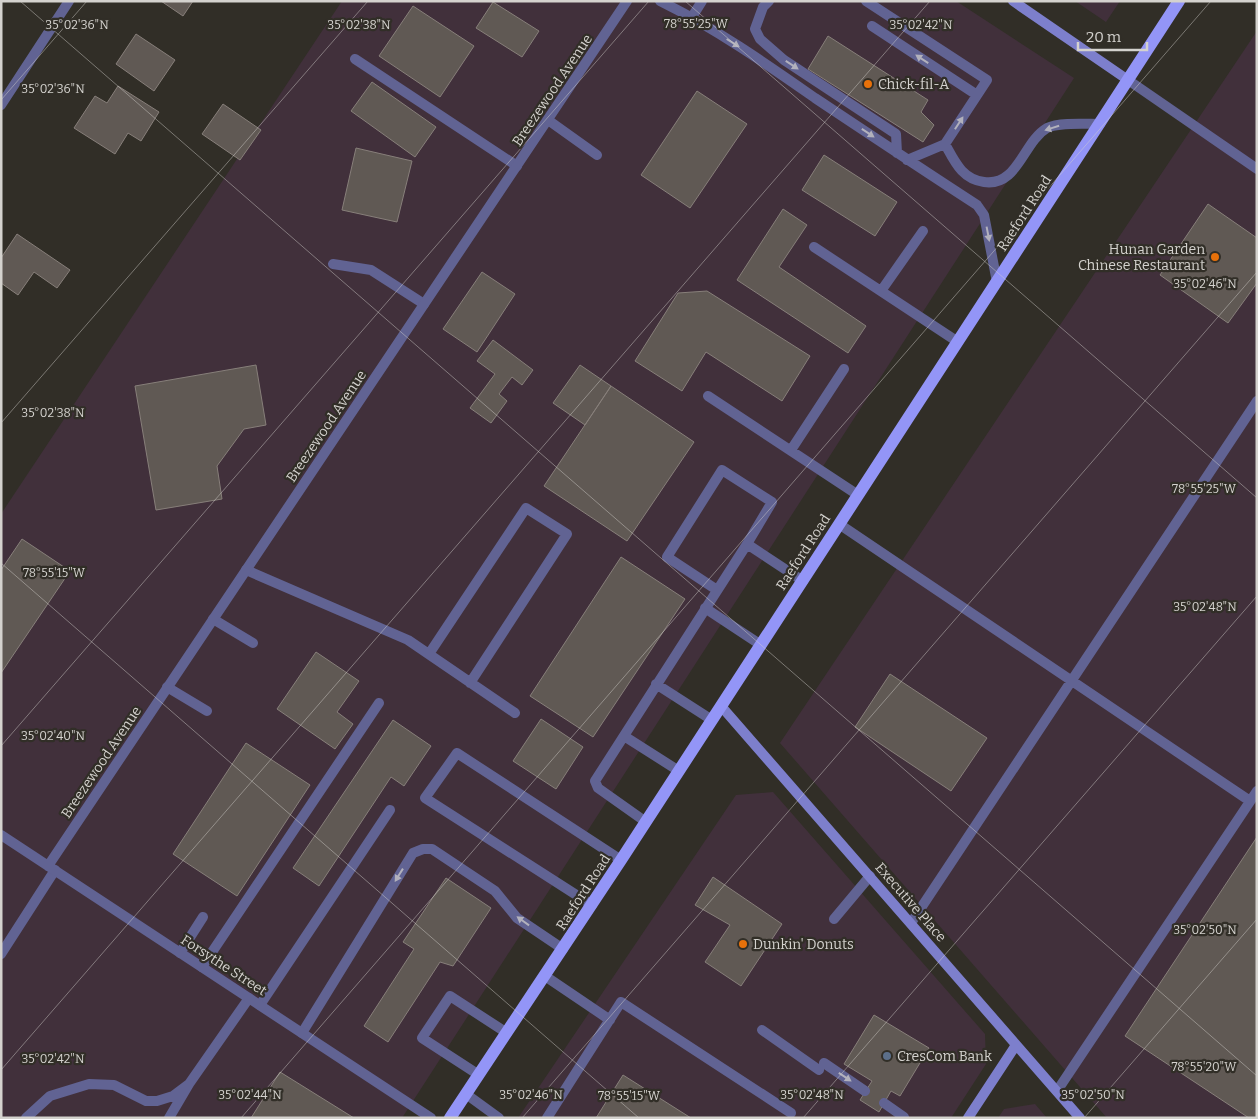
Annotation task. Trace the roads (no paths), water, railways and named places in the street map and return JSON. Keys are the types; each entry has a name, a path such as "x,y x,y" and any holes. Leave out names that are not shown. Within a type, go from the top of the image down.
{"main road":[{"name":"Raeford Road","path":"450,1118 592,905 1179,1"}],"street":[{"path":"1,105 69,1"},
{"name":"Breezewood Avenue","path":"1,954 51,868 167,687 627,1"},
{"path":"660,1 692,17 746,51 896,153 977,205 986,224 997,282"},
{"path":"692,17 702,1"},
{"path":"769,1 763,7 755,29 760,39 784,60 896,134 896,153"},
{"path":"866,1 987,80 945,144 907,160"},
{"path":"1018,3 1257,169"},
{"path":"872,26 978,95"},
{"path":"355,59 517,166"},
{"path":"548,120 597,155"},
{"path":"945,144 962,172 971,179 997,182 1006,178 1036,138 1045,130 1053,126 1100,124"},
{"path":"881,291 923,231"},
{"path":"814,247 958,342"},
{"path":"333,264 371,270 424,304"},
{"path":"791,450 844,369"},
{"path":"708,396 858,495"},
{"path":"911,923 1257,400"},
{"path":"646,822 598,788 595,781 747,544 772,502 722,470 667,557 717,590"},
{"path":"429,654 526,508 567,534 470,682"},
{"path":"839,524 1250,801"},
{"path":"747,544 803,581"},
{"path":"246,570 408,640 515,713"},
{"path":"705,608 761,645"},
{"path":"213,619 253,643"},
{"path":"656,684 712,720"},
{"path":"167,687 207,711"},
{"path":"202,967 380,703"},
{"name":"Executive Place","path":"721,706 1080,1118"},
{"path":"624,736 679,771"},
{"path":"592,905 426,798 457,753 621,860"},
{"path":"1057,1092 1257,791"},
{"path":"260,1005 390,810"},
{"name":"Forsythe Street","path":"1,835 431,1118"},
{"path":"302,1033 413,853 423,849 432,849 495,891 517,918 563,949"},
{"path":"834,919 870,876"},
{"path":"180,953 203,917"},
{"path":"545,976 610,1020"},
{"path":"479,1075 422,1038 450,996 507,1033"},
{"path":"169,1118 189,1084 249,998"},
{"path":"547,1118 621,1002 791,1113"},
{"path":"762,1030 865,1091"},
{"path":"968,1118 1016,1046"},
{"path":"26,1118 50,1096 89,1084 114,1085 146,1102 173,1096 189,1084"},
{"path":"466,1094 498,1118"},
{"path":"884,1103 904,1117"}],"place":[{"name":"Chick-fil-A","path":"868,84"},
{"name":"Hunan Garden Chinese Restaurant","path":"1215,257"},
{"name":"Dunkin' Donuts","path":"743,944"},
{"name":"CresCom Bank","path":"887,1056"}]}
